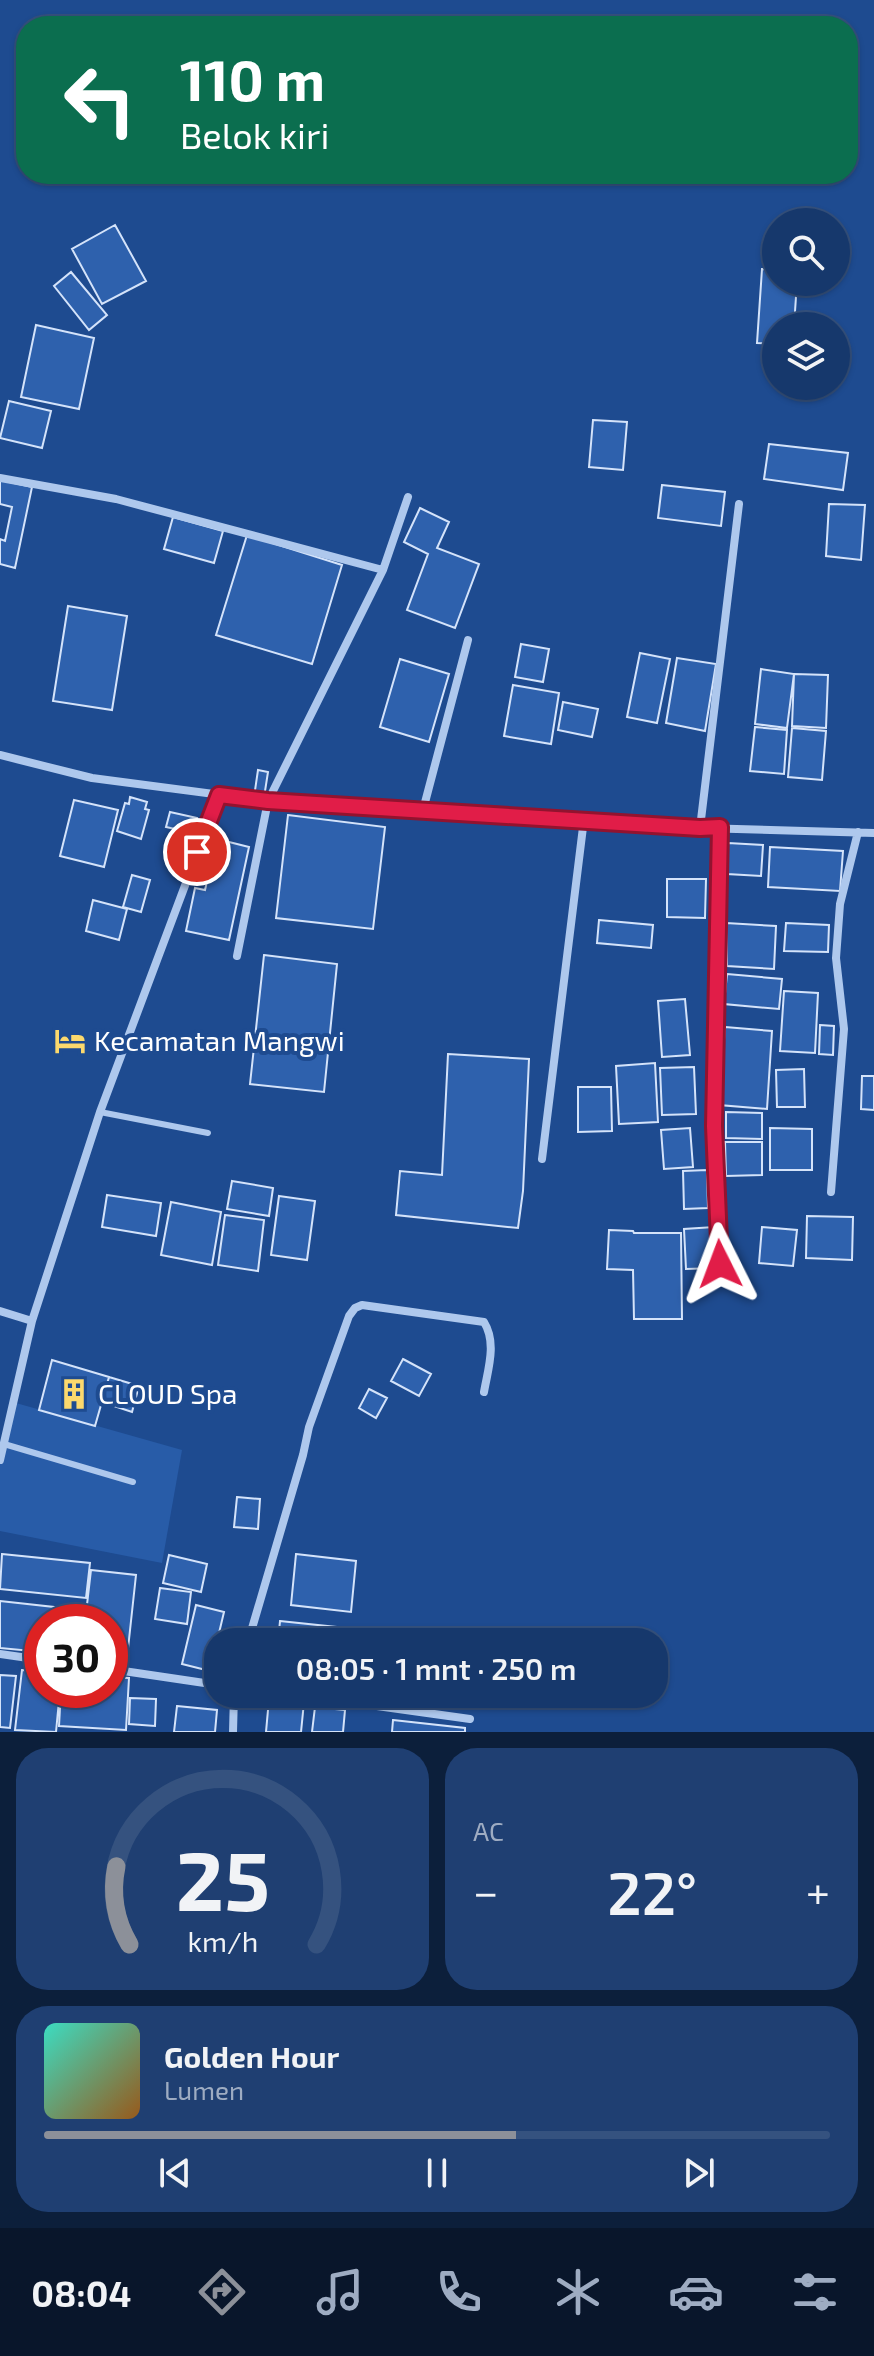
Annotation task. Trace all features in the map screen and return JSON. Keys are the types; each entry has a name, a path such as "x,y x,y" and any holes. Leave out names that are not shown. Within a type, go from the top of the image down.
{"street":[{"path":"0,478 116,499 383,570"},
{"path":"237,956 268,801 383,570 408,497"},
{"path":"700,828 739,504"},
{"path":"423,810 468,640"},
{"path":"0,755 92,778 268,801 700,828 874,833"},
{"path":"0,1460 32,1321 100,1112 219,795"},
{"path":"542,1159 584,819"},
{"path":"720,827 714,1126 720,1264"},
{"path":"831,1192 844,1029 836,958 840,904 858,832"},
{"path":"252,1628 309,1427 349,1316 355,1308 362,1305 484,1322 490,1331 492,1343 484,1392"},
{"path":"0,1311 32,1321"},
{"path":"0,1654 24,1657"},
{"path":"128,1672 204,1683"},
{"path":"233,1732 234,1708"},
{"path":"391,1708 470,1719"}],"lane":[{"path":"100,1112 208,1133"},
{"path":"4,1444 133,1482"}],"shaded area":[{"path":"16,1403 182,1450 162,1563 0,1531 0,1460"}],"building":[{"path":"115,225 146,281 102,304 72,249"},
{"path":"762,269 762,296 796,296 795,312 762,312 762,343 757,343"},
{"path":"71,272 107,315 89,330 54,286"},
{"path":"36,325 94,338 79,409 21,397"},
{"path":"9,401 51,411 42,448 0,438"},
{"path":"593,420 627,422 623,470 589,467"},
{"path":"769,444 848,453 843,490 764,479"},
{"path":"0,480 32,487 15,568 0,564 0,539 5,541 12,507 0,504"},
{"path":"662,485 725,492 721,526 658,518"},
{"path":"829,504 865,505 861,560 826,556"},
{"path":"420,508 449,522 437,548 479,564 455,628 407,610 428,554 404,542"},
{"path":"173,517 223,531 214,563 164,549"},
{"path":"247,535 342,565 312,664 216,635"},
{"path":"68,606 127,616 112,710 53,701"},
{"path":"521,644 549,649 543,682 515,677"},
{"path":"640,653 670,659 657,723 627,717"},
{"path":"677,658 716,664 705,731 666,723"},
{"path":"400,659 449,674 429,742 380,727"},
{"path":"761,669 794,674 787,728 755,724"},
{"path":"794,674 828,675 826,728 792,726"},
{"path":"513,685 559,693 551,744 504,736"},
{"path":"563,702 598,709 592,737 558,730"},
{"path":"755,727 787,730 784,774 750,771"},
{"path":"792,728 826,731 822,780 788,777"},
{"path":"258,770 268,772 263,804 253,804"},
{"path":"130,797 147,802 145,809 149,810 141,839 117,831 125,803 129,804"},
{"path":"74,800 118,810 104,867 60,856"},
{"path":"170,812 197,818 193,833 166,827"},
{"path":"288,815 385,827 373,929 276,918"},
{"path":"217,839 249,847 229,940 186,931 195,888 205,890"},
{"path":"728,843 763,845 761,876 727,874"},
{"path":"770,847 843,851 840,891 768,887"},
{"path":"132,875 150,880 141,912 123,907"},
{"path":"667,879 706,879 705,918 667,917"},
{"path":"93,900 127,909 119,940 86,931"},
{"path":"599,920 653,925 651,948 597,943"},
{"path":"726,923 776,926 774,969 727,966"},
{"path":"786,923 829,925 828,952 784,951"},
{"path":"264,955 337,964 324,1092 250,1084"},
{"path":"727,974 782,979 779,1009 724,1004"},
{"path":"784,991 818,993 815,1053 780,1051"},
{"path":"685,999 690,1055 662,1057 658,1001"},
{"path":"820,1025 834,1026 833,1055 819,1054"},
{"path":"725,1027 772,1031 767,1109 719,1105"},
{"path":"448,1054 529,1059 523,1191 518,1228 396,1215 400,1171 442,1175"},
{"path":"655,1063 658,1122 619,1124 616,1066"},
{"path":"694,1067 696,1114 662,1115 660,1068"},
{"path":"804,1069 805,1107 777,1107 776,1070"},
{"path":"862,1076 874,1076 874,1110 861,1109"},
{"path":"578,1087 611,1087 612,1131 578,1132"},
{"path":"726,1112 762,1113 762,1139 726,1138"},
{"path":"690,1128 693,1167 664,1169 661,1130"},
{"path":"770,1128 812,1129 812,1170 770,1170"},
{"path":"725,1142 762,1142 762,1175 726,1176"},
{"path":"707,1170 708,1208 684,1209 683,1171"},
{"path":"232,1181 273,1188 269,1216 227,1209"},
{"path":"107,1195 161,1203 156,1236 102,1227"},
{"path":"279,1196 315,1201 307,1260 271,1255"},
{"path":"171,1202 221,1212 212,1265 161,1255"},
{"path":"225,1215 264,1220 258,1271 218,1265"},
{"path":"807,1216 853,1217 852,1260 806,1258"},
{"path":"714,1227 716,1268 686,1269 684,1229"},
{"path":"762,1227 797,1230 793,1266 759,1263"},
{"path":"609,1230 681,1233 682,1319 634,1319 633,1270 607,1269"},
{"path":"403,1359 431,1374 419,1396 391,1381"},
{"name":"CLOUD Spa","path":"52,1360 109,1377 95,1426 39,1410"},
{"path":"109,1377 139,1386 132,1412 102,1402"},
{"path":"369,1389 387,1398 376,1418 359,1408"},
{"path":"237,1497 260,1499 258,1529 234,1527"},
{"path":"2,1554 90,1563 86,1598 0,1589"},
{"path":"296,1554 356,1561 351,1612 291,1605"},
{"path":"169,1555 207,1564 201,1592 163,1583"},
{"path":"91,1570 136,1575 128,1649 128,1604 87,1604"},
{"path":"160,1588 191,1592 187,1624 155,1619"},
{"path":"0,1601 27,1604 24,1604 24,1650 0,1648"},
{"path":"196,1605 224,1612 220,1628 204,1628 204,1670 182,1664"},
{"path":"280,1621 346,1628 279,1628"},
{"path":"24,1670 24,1708 58,1708 56,1732 15,1730"},
{"path":"0,1675 16,1676 10,1728 0,1727"},
{"path":"130,1698 156,1699 155,1726 129,1724"},
{"path":"177,1706 217,1710 215,1732 174,1732"},
{"path":"60,1708 127,1708 126,1730 59,1726"},
{"path":"268,1708 303,1708 301,1732 266,1732"},
{"path":"315,1708 345,1710 343,1732 312,1732"},
{"path":"393,1720 465,1728 465,1732 392,1732"}],"place":[{"name":"Kecamatan Mangwi","path":"70,1041"},
{"name":"CLOUD Spa","path":"74,1394"}],"route":[{"path":"197,852 219,795 268,801 720,827 714,1126 720,1264"}]}
